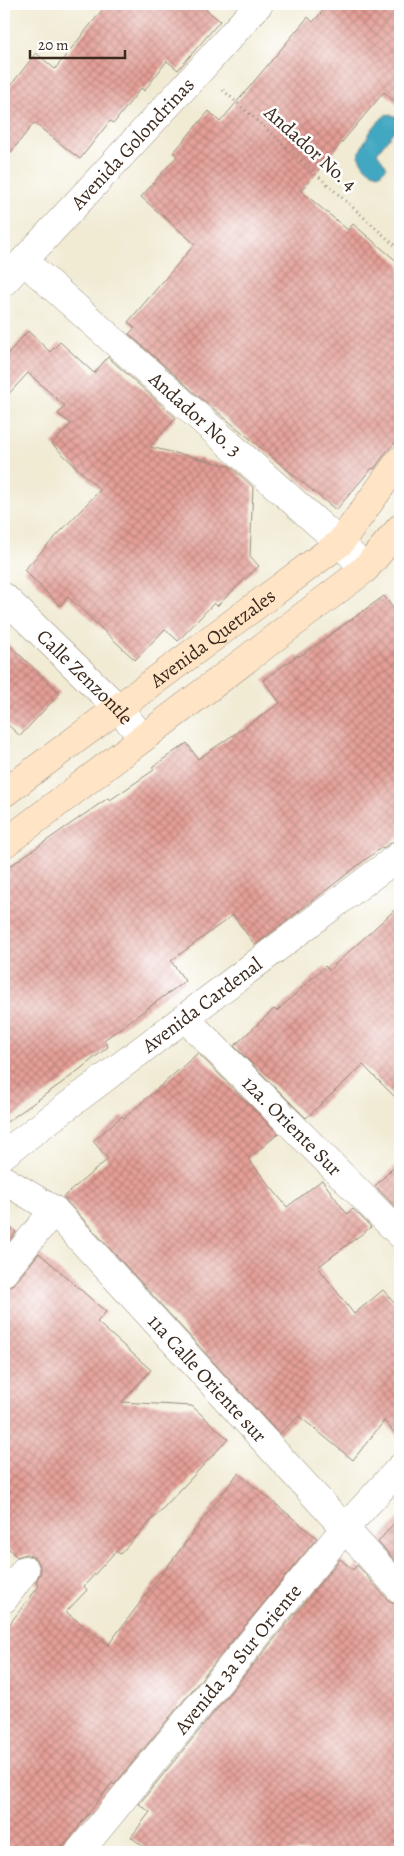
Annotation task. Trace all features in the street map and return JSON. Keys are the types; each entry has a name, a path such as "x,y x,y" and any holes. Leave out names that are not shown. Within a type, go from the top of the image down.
{"main road":[{"name":"Avenida Quetzales","path":"4,793 340,543 400,460"},
{"name":"Avenida Quetzales","path":"4,844 365,569 400,528"}],"street":[{"name":"Avenida Golondrinas","path":"4,282 259,4"},
{"name":"Andador No. 3","path":"24,261 340,543 365,569"},
{"name":"Calle Zenzontle","path":"4,597 118,708 143,738"},
{"name":"Avenida Cardenal","path":"4,1154 400,855"},
{"name":"12a. Oriente Sur","path":"184,1018 400,1234"},
{"name":"11a Calle Oriente sur","path":"4,1180 54,1210 400,1589"},
{"path":"4,1272 54,1210"},
{"name":"Avenida 3a Sur Oriente","path":"79,1852 345,1528 400,1468"},
{"path":"4,1599 25,1570"}],"path":[{"name":"Andador No. 4","path":"201,69 400,250"}],"water":[{"path":"387,114 395,116 399,124 377,153 387,167 380,174 366,168 358,156 369,133"}],"building":[{"path":"107,4 199,4 220,21 178,70 167,61 144,91 141,88 114,123 110,121 80,159 34,123 4,161 4,94 36,53 55,69"},
{"path":"329,4 400,4 400,107 384,92 301,191 348,230 353,224 400,264 400,438 336,510 197,395 129,334 135,328 128,322 195,244 141,197 177,156 173,153 209,111 220,122 308,17 313,22"},
{"path":"28,331 50,352 60,342 94,373 108,357 176,418 150,447 230,466 253,487 250,556 259,566 217,606 214,603 178,641 165,629 135,660 68,597 60,606 24,570 100,490 52,444 71,424 58,414 65,406 28,373 4,399 4,358"},
{"path":"384,596 400,618 400,837 382,847 255,945 233,915 171,961 185,981 104,1040 108,1047 4,1124 4,870 108,798 110,800 154,770 152,767 187,743 198,759 280,703 263,680 298,655 299,657"},
{"path":"4,640 60,693 20,736 4,721"},
{"path":"400,905 400,1102 363,1065 306,1118 234,1046 274,1009 277,1011 325,966 329,970"},
{"path":"198,1053 278,1134 248,1159 287,1207 322,1180 347,1214 353,1209 371,1227 318,1267 354,1314 383,1290 400,1310 400,1439 384,1421 353,1460 299,1416 279,1434 63,1197 108,1159 93,1141 122,1116 124,1118"},
{"path":"400,1161 400,1206 397,1209 375,1186"},
{"path":"4,1221 16,1232 4,1247"},
{"path":"39,1253 106,1312 97,1322 151,1370 122,1402 192,1406 228,1439 120,1554 116,1551 84,1586 87,1590 66,1612 108,1645 238,1473 317,1538 114,1785 112,1783 59,1852 4,1852 4,1631 39,1586 36,1582 41,1571 39,1563 35,1558 26,1554 17,1557 4,1544 4,1287 16,1282"},
{"path":"400,1516 400,1566 378,1542"},
{"path":"340,1559 353,1570 357,1565 388,1600 395,1604 400,1604 400,1852 150,1852 131,1837 150,1812 139,1804"}]}
